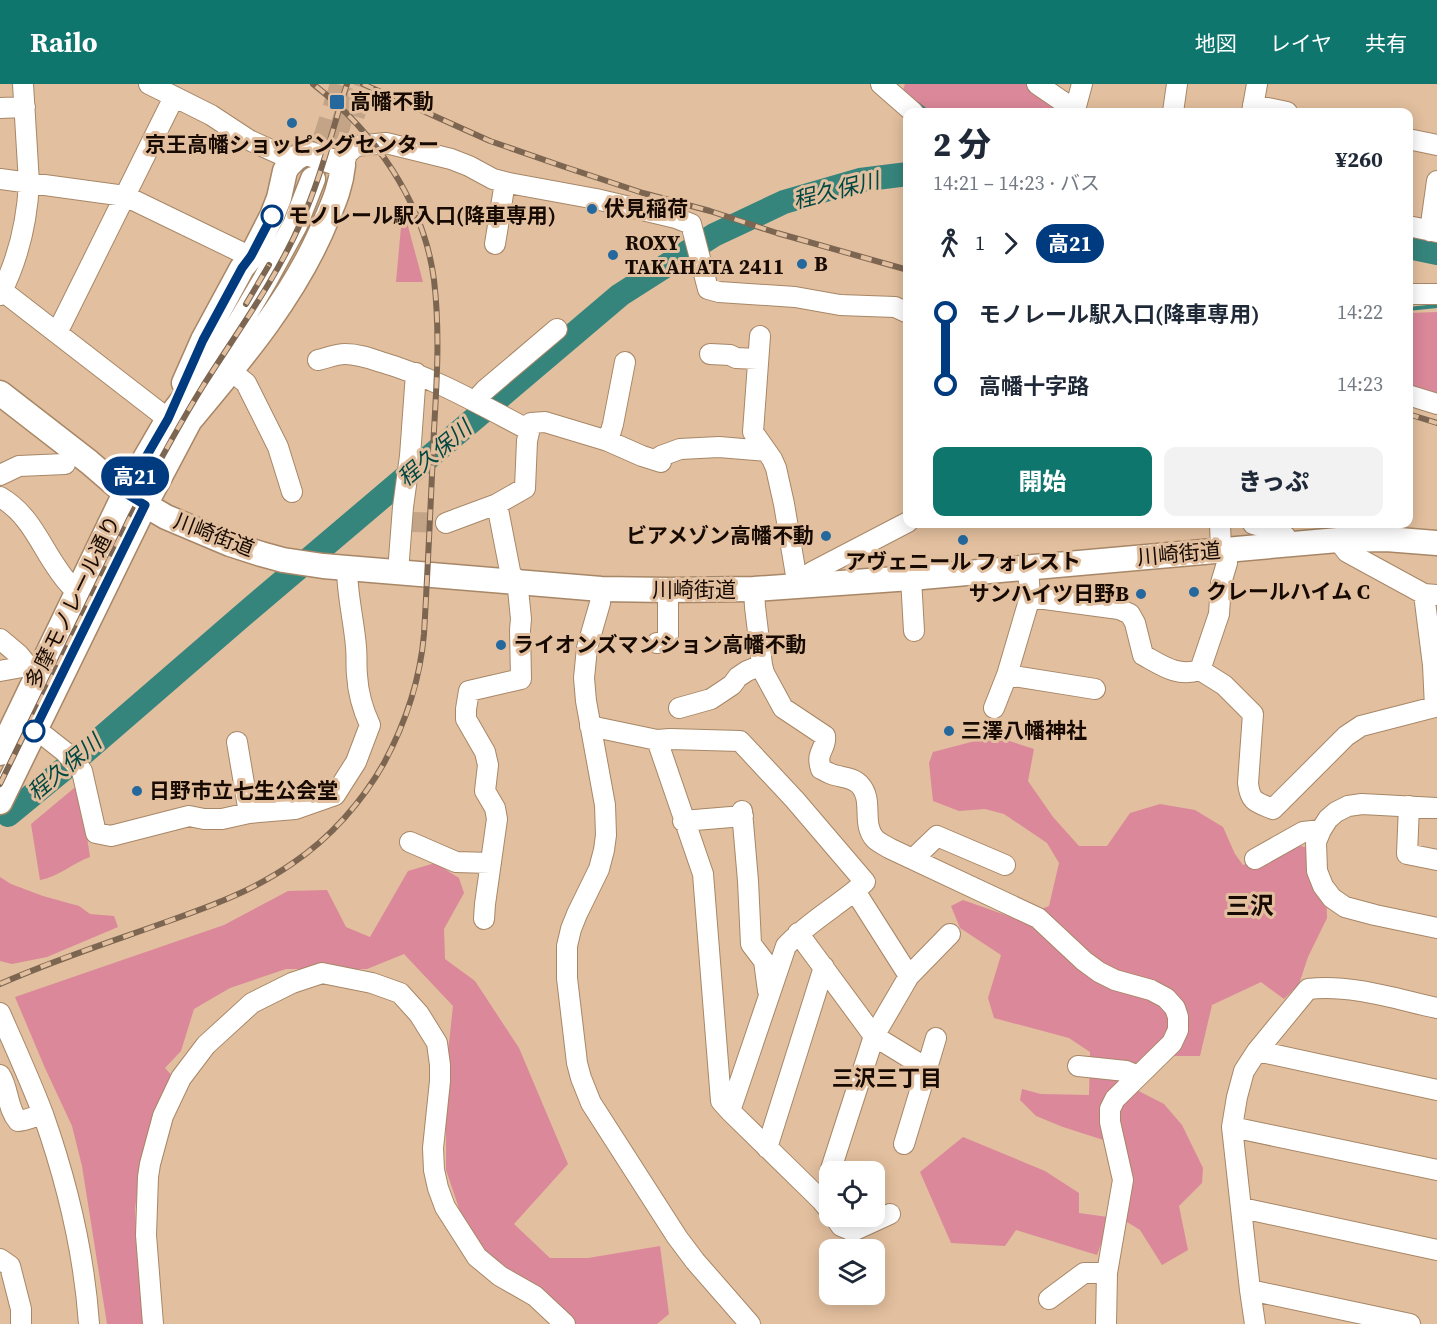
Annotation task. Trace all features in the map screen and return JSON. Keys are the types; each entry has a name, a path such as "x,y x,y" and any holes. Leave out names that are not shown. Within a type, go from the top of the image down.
{"main road":[{"path":"303,154 310,154 343,165 342,181 319,239 289,292 231,371 180,419 203,340 272,216 285,171 303,154"},
{"name":"多摩モノレール通り","path":"0,802 68,664 87,598 135,499 180,419 224,355 232,336 266,280 295,225 313,180"},
{"name":"川崎街道","path":"0,393 135,499 197,531 230,544 272,557 323,566 602,589 754,589 911,578 1221,550 1278,532 1338,540 1386,539 1437,543"},
{"name":"多摩モノレール通り","path":"0,753 35,667 87,598"}],"street":[{"path":"23,84 28,198 22,239 1,292 180,419"},
{"path":"149,84 211,115 249,140 292,162"},
{"path":"1037,84 1070,108"},
{"path":"1075,108 1082,84"},
{"path":"1174,108 1177,84"},
{"path":"1253,108 1257,84"},
{"path":"892,88 910,108"},
{"path":"57,333 174,97"},
{"path":"0,108 25,107"},
{"path":"1413,140 1437,146"},
{"path":"343,165 348,153 356,146 386,143 451,159 493,179 596,199 676,218 691,224 708,289 719,292 795,297 840,305 895,307 903,310"},
{"path":"0,179 126,196 251,256"},
{"path":"1413,227 1433,232 1437,181"},
{"path":"495,244 505,182"},
{"path":"1413,294 1437,294"},
{"path":"475,401 557,329"},
{"path":"760,336 753,432 776,468 798,587"},
{"path":"318,360 359,349 475,401 529,430"},
{"path":"710,354 758,359"},
{"path":"608,441 625,362"},
{"path":"231,371 246,383 278,447 292,492"},
{"path":"398,572 407,522 403,507 410,456 416,374"},
{"path":"1413,397 1437,404"},
{"path":"446,523 497,504 525,488 527,441 531,423 545,422 608,441 642,456 661,459 680,448 718,447 766,451"},
{"path":"0,475 19,466 65,464"},
{"path":"0,496 22,514 62,575 87,598"},
{"path":"484,919 497,819 495,808 485,790 488,765 485,752 465,719 466,709 470,691 522,679 518,589 510,571 497,504"},
{"path":"798,587 812,572 903,525"},
{"path":"1200,670 1219,614 1221,583 1227,563 1227,557 1221,550 1220,528"},
{"path":"1030,597 1119,609 1130,614 1135,623 1143,655 1174,671 1190,673 1200,670 1224,685 1253,714 1249,794 1254,802 1273,809 1346,736 1360,726 1435,707 1430,595 1347,552 1338,540"},
{"path":"993,708 1007,675 1030,597 1028,567"},
{"path":"34,731 46,737 68,755 82,771 96,833 111,836 189,816 222,819 249,813 295,809 335,795 356,762 370,725 365,715 357,677 347,568"},
{"path":"911,578 914,631"},
{"path":"602,589 589,638 585,662 585,690 607,823 599,869 571,929 567,946 570,1009 577,1063 591,1103 677,1237 750,1324"},
{"path":"754,589 764,673 783,708 825,736 826,742 818,761 821,769 830,774 851,779 860,785 866,796 867,824 877,841 1038,918 1099,972 1115,980 1151,990 1166,998 1175,1008 1178,1030 1172,1043 1115,1099 1110,1109 1110,1122 1122,1180 1107,1273 1106,1324"},
{"path":"657,643 668,642 668,590"},
{"path":"0,639 35,667"},
{"path":"0,671 35,667 50,670 68,664"},
{"path":"679,708 711,699 747,671 762,665"},
{"path":"1007,675 1095,689"},
{"path":"590,726 657,740 670,738 740,741 795,800 865,882 798,933 786,946 730,1111"},
{"path":"657,740 702,874 721,1101 819,1200"},
{"path":"237,742 249,813"},
{"path":"1437,808 1362,804 1348,806 1328,819 1316,842 1317,871 1323,886 1332,898 1346,907 1437,928"},
{"path":"1408,806 1407,854 1437,860"},
{"path":"683,821 742,814 751,944 764,961 769,999"},
{"path":"1255,859 1303,832 1321,830"},
{"path":"913,859 937,836 1005,865"},
{"path":"410,842 456,862 491,863"},
{"path":"855,891 909,976"},
{"path":"798,933 874,1036 928,1069"},
{"path":"834,1161 874,1036 909,976 950,934"},
{"path":"767,1148 824,967"},
{"path":"153,1324 146,1235 148,1177 163,1116 181,1078 206,1045 252,1004 292,982 322,973 372,983 400,993 419,1014 437,1044 440,1065 433,1148 436,1179 445,1207 477,1257 500,1276 535,1296 565,1324"},
{"path":"1255,1324 1232,1127 1244,1071 1257,1051 1308,989 1358,991 1437,1008"},
{"path":"0,1013 57,1156 75,1228 87,1300 88,1324"},
{"path":"904,1144 936,1038"},
{"path":"1257,1051 1437,1090"},
{"path":"1075,1068 1126,1071 1138,1076"},
{"path":"0,1074 13,1115 18,1121 42,1114"},
{"path":"1232,1127 1437,1170"},
{"path":"1242,1208 1437,1250"},
{"path":"885,1217 891,1214"},
{"path":"843,1227 853,1231 862,1227"},
{"path":"0,1260 10,1266 21,1309 21,1324"},
{"path":"1049,1299 1084,1273 1107,1273"},
{"path":"1250,1290 1358,1319 1410,1324"}],"shaded area":[{"path":"905,84 1028,84 1059,108 920,108 902,93"},
{"path":"405,215 423,282 396,282 402,216"},
{"path":"1437,312 1437,395 1413,389 1413,313"},
{"path":"994,736 1034,749 1028,781 1053,817 1079,846 1107,846 1130,813 1160,804 1195,810 1223,827 1235,854 1243,865 1301,846 1325,853 1327,918 1308,957 1299,984 1284,999 1261,982 1212,1005 1200,1056 1149,1053 1121,1082 1164,1104 1182,1125 1203,1168 1202,1183 1179,1206 1188,1250 1162,1265 1140,1230 1127,1222 1101,1244 1097,1255 1016,1230 1005,1246 951,1243 920,1172 963,1137 1045,1171 1079,1193 1079,1213 1108,1217 1124,1206 1130,1162 1122,1146 1036,1116 1020,1100 1022,1089 1041,1094 1089,1095 1090,1052 1069,1038 994,1018 988,998 1001,955 960,928 951,906 963,900 1017,919 1049,906 1059,863 1047,843 1004,814 985,809 959,811 933,801 929,763 933,752"},
{"path":"79,784 90,857 40,880 31,824"},
{"path":"435,863 459,878 464,893 444,929 445,959 475,981 519,1048 568,1164 514,1224 550,1258 588,1258 660,1246 669,1314 657,1324 576,1324 491,1261 465,1226 446,1170 446,1071 453,1006 404,954 367,969 286,969 230,988 194,1009 181,1051 165,1068 175,1079 141,1162 135,1209 144,1324 107,1324 82,1166 72,1126 15,997 224,925 288,891 327,890 346,927 370,937 408,871"},
{"path":"0,877 11,884 43,896 79,906 90,914 114,916 118,927 47,957 12,964 0,961"}],"waterway":[{"path":"918,104 923,108"},
{"name":"程久保川","path":"8,815 620,295 714,235 784,202 860,180 903,175"},
{"name":"程久保川","path":"1413,248 1437,253"},
{"path":"1413,308 1437,306"}],"tunnel":[{"path":"313,177 342,84"},
{"path":"332,119 352,125 364,84"},
{"path":"412,522 446,523"}],"railway":[{"path":"0,984 61,959 215,904 278,873 307,853 332,831 366,792 384,763 405,717 419,668 424,634 437,374 434,280 419,223 393,170 356,123 313,84"},
{"path":"0,784 156,467 193,402 268,286 291,244 315,188 347,84"},
{"path":"363,84 490,141 562,166 643,193 903,269"},
{"path":"246,304 269,265"},
{"path":"1413,416 1437,423"}],"bus line":[{"name":"高21","path":"34,731 145,505 125,493 168,419 203,340 272,216"}],"place":[{"name":"高幡不動","path":"337,102"},
{"name":"京王高幡ショッピングセンター","path":"292,123"},
{"name":"伏見稲荷","path":"592,209"},
{"name":"モノレール駅入口(降車専用)","path":"272,216"},
{"name":"ROXY TAKAHATA 2411","path":"613,255"},
{"name":"B","path":"802,264"},
{"name":"ビアメゾン高幡不動","path":"826,536"},
{"name":"アヴェニール フォレスト","path":"963,540"},
{"name":"クレールハイム C","path":"1194,592"},
{"name":"サンハイツ日野B","path":"1141,594"},
{"name":"ライオンズマンション高幡不動","path":"501,645"},
{"name":"三澤八幡神社","path":"949,731"},
{"name":"日野市立七生公会堂","path":"137,791"}],"district":[{"name":"三沢","path":"1250,906"},
{"name":"三沢三丁目","path":"887,1078"}]}
